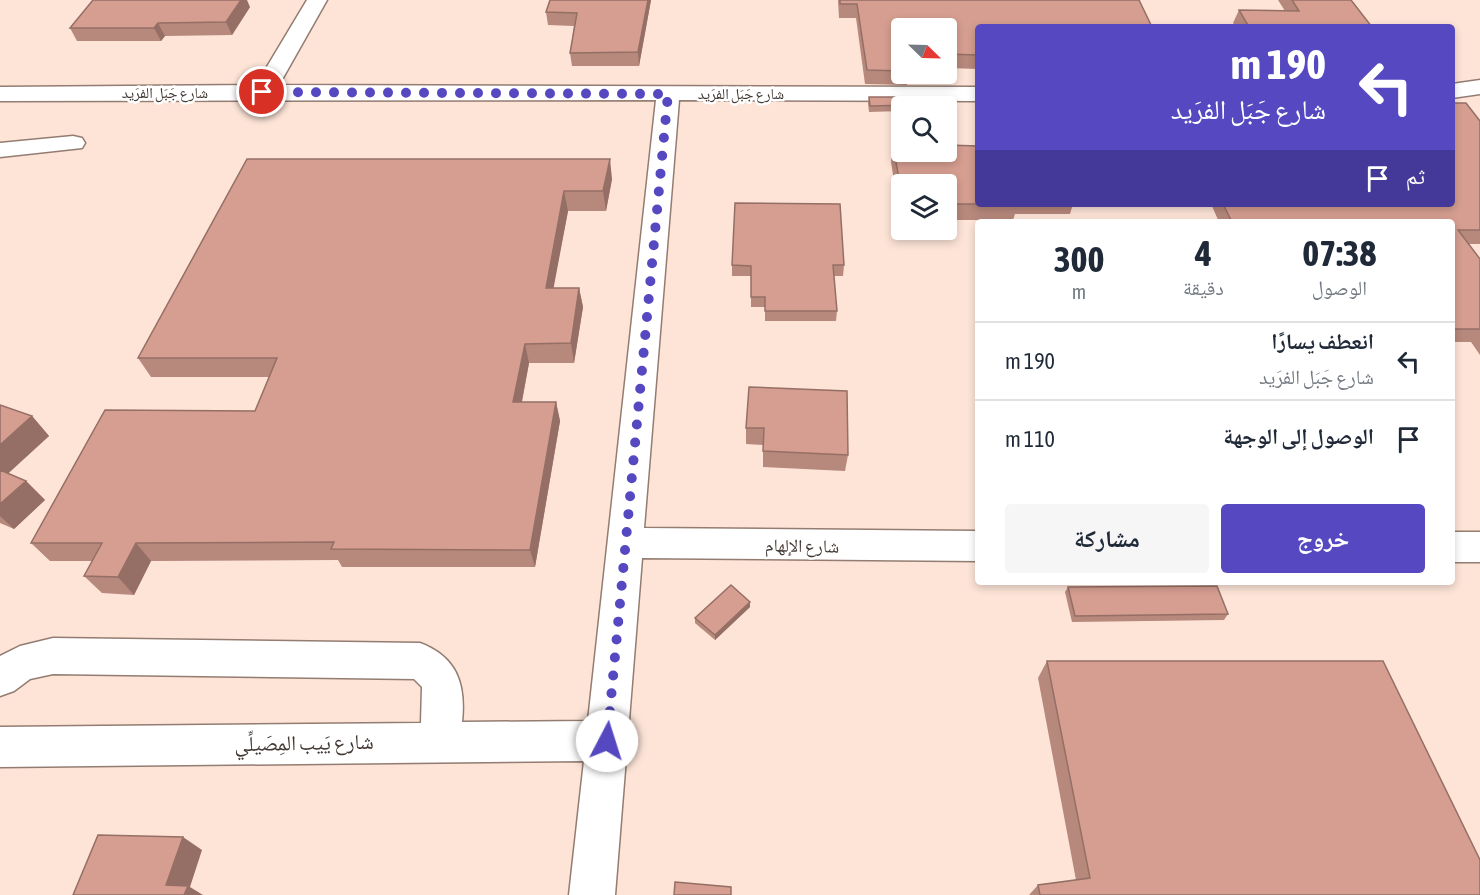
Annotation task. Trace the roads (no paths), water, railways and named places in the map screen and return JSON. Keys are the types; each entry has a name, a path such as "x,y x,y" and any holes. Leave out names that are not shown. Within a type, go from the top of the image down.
{"street":[{"path":"262,92 317,0"},
{"path":"1455,91 1480,87"},
{"name":"شارع جَبَل الفرَيد","path":"0,94 262,92 975,94"},
{"path":"592,895 668,94"},
{"path":"0,150 73,143"},
{"name":"شارع الإلهام","path":"626,543 975,546"},
{"path":"1455,547 1480,547"},
{"path":"0,678 20,664 52,656 420,661 432,667 440,678 443,691 439,741"},
{"name":"شارع يَيب المِصَيلِّي","path":"0,747 607,741"}]}
